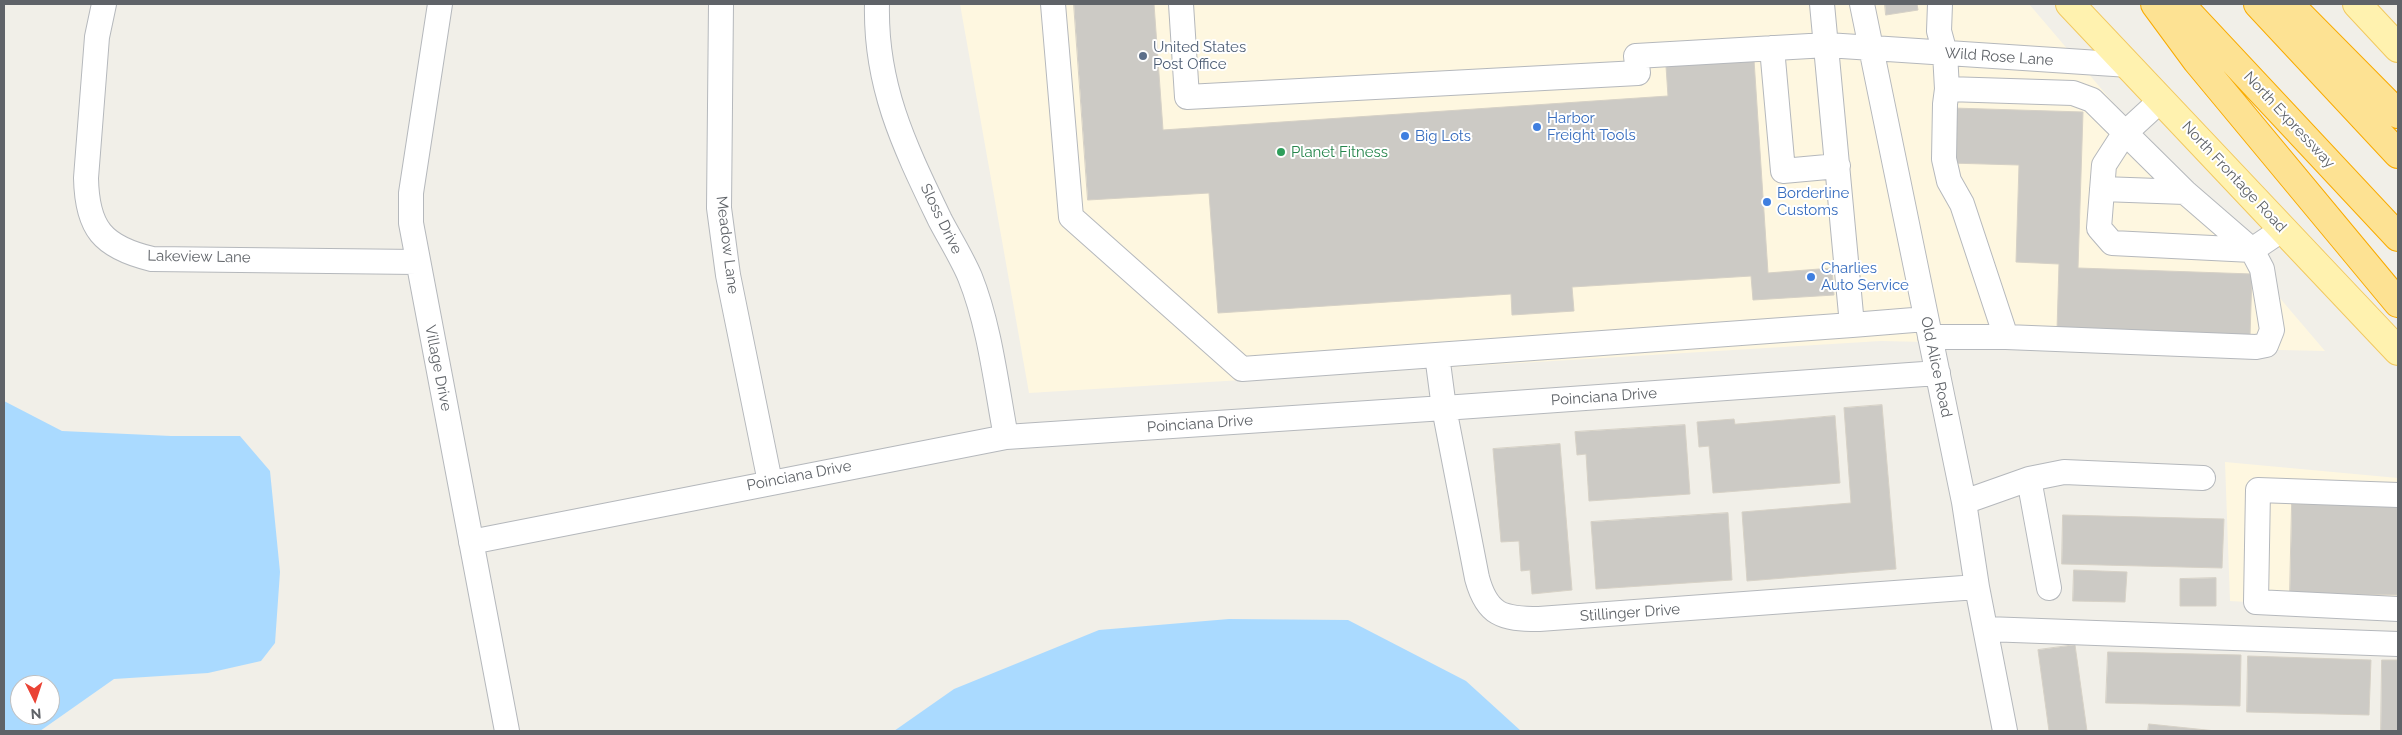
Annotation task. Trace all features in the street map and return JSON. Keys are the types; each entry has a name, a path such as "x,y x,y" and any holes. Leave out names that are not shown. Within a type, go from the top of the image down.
{"highway":[{"path":"2154,4 2197,61 2398,303"},
{"name":"North Expressway","path":"2180,4 2398,237"},
{"path":"2258,4 2398,154"},
{"path":"2289,4 2398,114"}],"main road":[{"name":"North Frontage Road","path":"2070,4 2398,351"},
{"path":"2357,4 2398,48"}],"street":[{"name":"Lakeview Lane","path":"104,4 97,37 86,178 87,199 91,218 101,235 117,247 134,255 152,258 417,262"},
{"name":"Village Drive","path":"440,4 411,193 411,222 417,262 507,731"},
{"name":"Meadow Lane","path":"721,4 719,208 728,275 770,482"},
{"name":"Sloss Drive","path":"877,4 879,62 888,97 899,129 941,221 969,276 976,295 992,362 1006,437"},
{"path":"1053,4 1072,216 1242,369 1852,325 1928,328 2006,337 2256,347 2266,345 2272,330 2262,269 2252,250 2185,192 2124,134 2092,100 2073,93 1947,89"},
{"name":"Wild Rose Lane","path":"1181,4 1187,97 1638,73 1636,56 1827,45 2129,65"},
{"path":"1822,4 1852,325"},
{"name":"Old Alice Road","path":"1862,4 1964,502 1977,587 2005,731"},
{"path":"1940,4 1939,31 1945,53 1947,89 1944,159 1949,181 1962,204 2006,337"},
{"path":"1772,48 1783,171 1838,166"},
{"path":"2161,100 2124,134 2104,165 2099,228 2112,243 2252,250 2283,229"},
{"path":"2102,189 2185,192"},
{"name":"Stillinger Drive","path":"1437,355 1444,408 1477,578 1481,594 1489,607 1502,616 1519,619 1539,619 1977,587"},
{"name":"Poinciana Drive","path":"471,542 1006,437 1938,373"},
{"path":"1964,502 2028,479 2064,472 2203,478"},
{"path":"2028,479 2049,588"},
{"path":"2398,496 2258,490 2256,602 2398,609"},
{"path":"1986,630 2398,644"}],"shaded area":[{"path":"960,4 2029,4 2325,351 1881,341 1029,393"},
{"path":"2225,462 2398,478 2398,611 2230,601"}],"water":[{"path":"4,401 62,431 171,436 240,436 270,471 280,572 275,643 261,661 208,673 114,679 60,717 60,675 10,675 10,725 49,725 40,731 4,731"},
{"path":"1229,619 1348,620 1466,681 1521,731 894,731 954,689 1099,630"}],"building":[{"path":"1074,4 1154,4 1163,130 1668,96 1666,66 1754,60 1768,273 1832,268 1834,295 1753,300 1751,276 1572,287 1574,311 1512,315 1511,294 1218,313 1209,193 1088,200"},
{"path":"1885,4 1917,4 1918,10 1886,15"},
{"path":"1952,108 2083,112 2078,268 2252,274 2250,336 2057,330 2059,264 2016,262 2019,165 1950,163"},
{"path":"1882,405 1896,569 1747,581 1742,512 1851,503 1844,408"},
{"path":"1835,416 1840,483 1713,493 1709,446 1699,447 1697,422 1734,419 1735,424"},
{"path":"1685,425 1690,494 1589,501 1586,454 1577,455 1575,432"},
{"path":"1560,444 1572,590 1532,594 1530,570 1521,571 1519,541 1501,542 1493,449"},
{"path":"2292,504 2398,506 2398,595 2290,593"},
{"path":"1728,513 1732,580 1596,589 1591,522"},
{"path":"2063,515 2224,519 2222,568 2062,564"},
{"path":"2074,570 2127,572 2125,602 2073,601"},
{"path":"2216,578 2216,606 2180,606 2180,579"},
{"path":"2075,645 2087,731 2049,731 2038,650"},
{"path":"2108,652 2241,655 2240,706 2106,703"},
{"path":"2248,656 2371,660 2369,715 2247,712"},
{"path":"2382,660 2398,660 2398,731 2381,731"},
{"path":"2149,724 2216,731 2148,731"}],"place":[{"name":"United States Post Office","path":"1143,56"},
{"name":"Harbor Freight Tools","path":"1537,127"},
{"name":"Big Lots","path":"1405,136"},
{"name":"Planet Fitness","path":"1281,152"},
{"name":"Borderline Customs","path":"1767,202"},
{"name":"Charlies Auto Service","path":"1811,277"}]}
